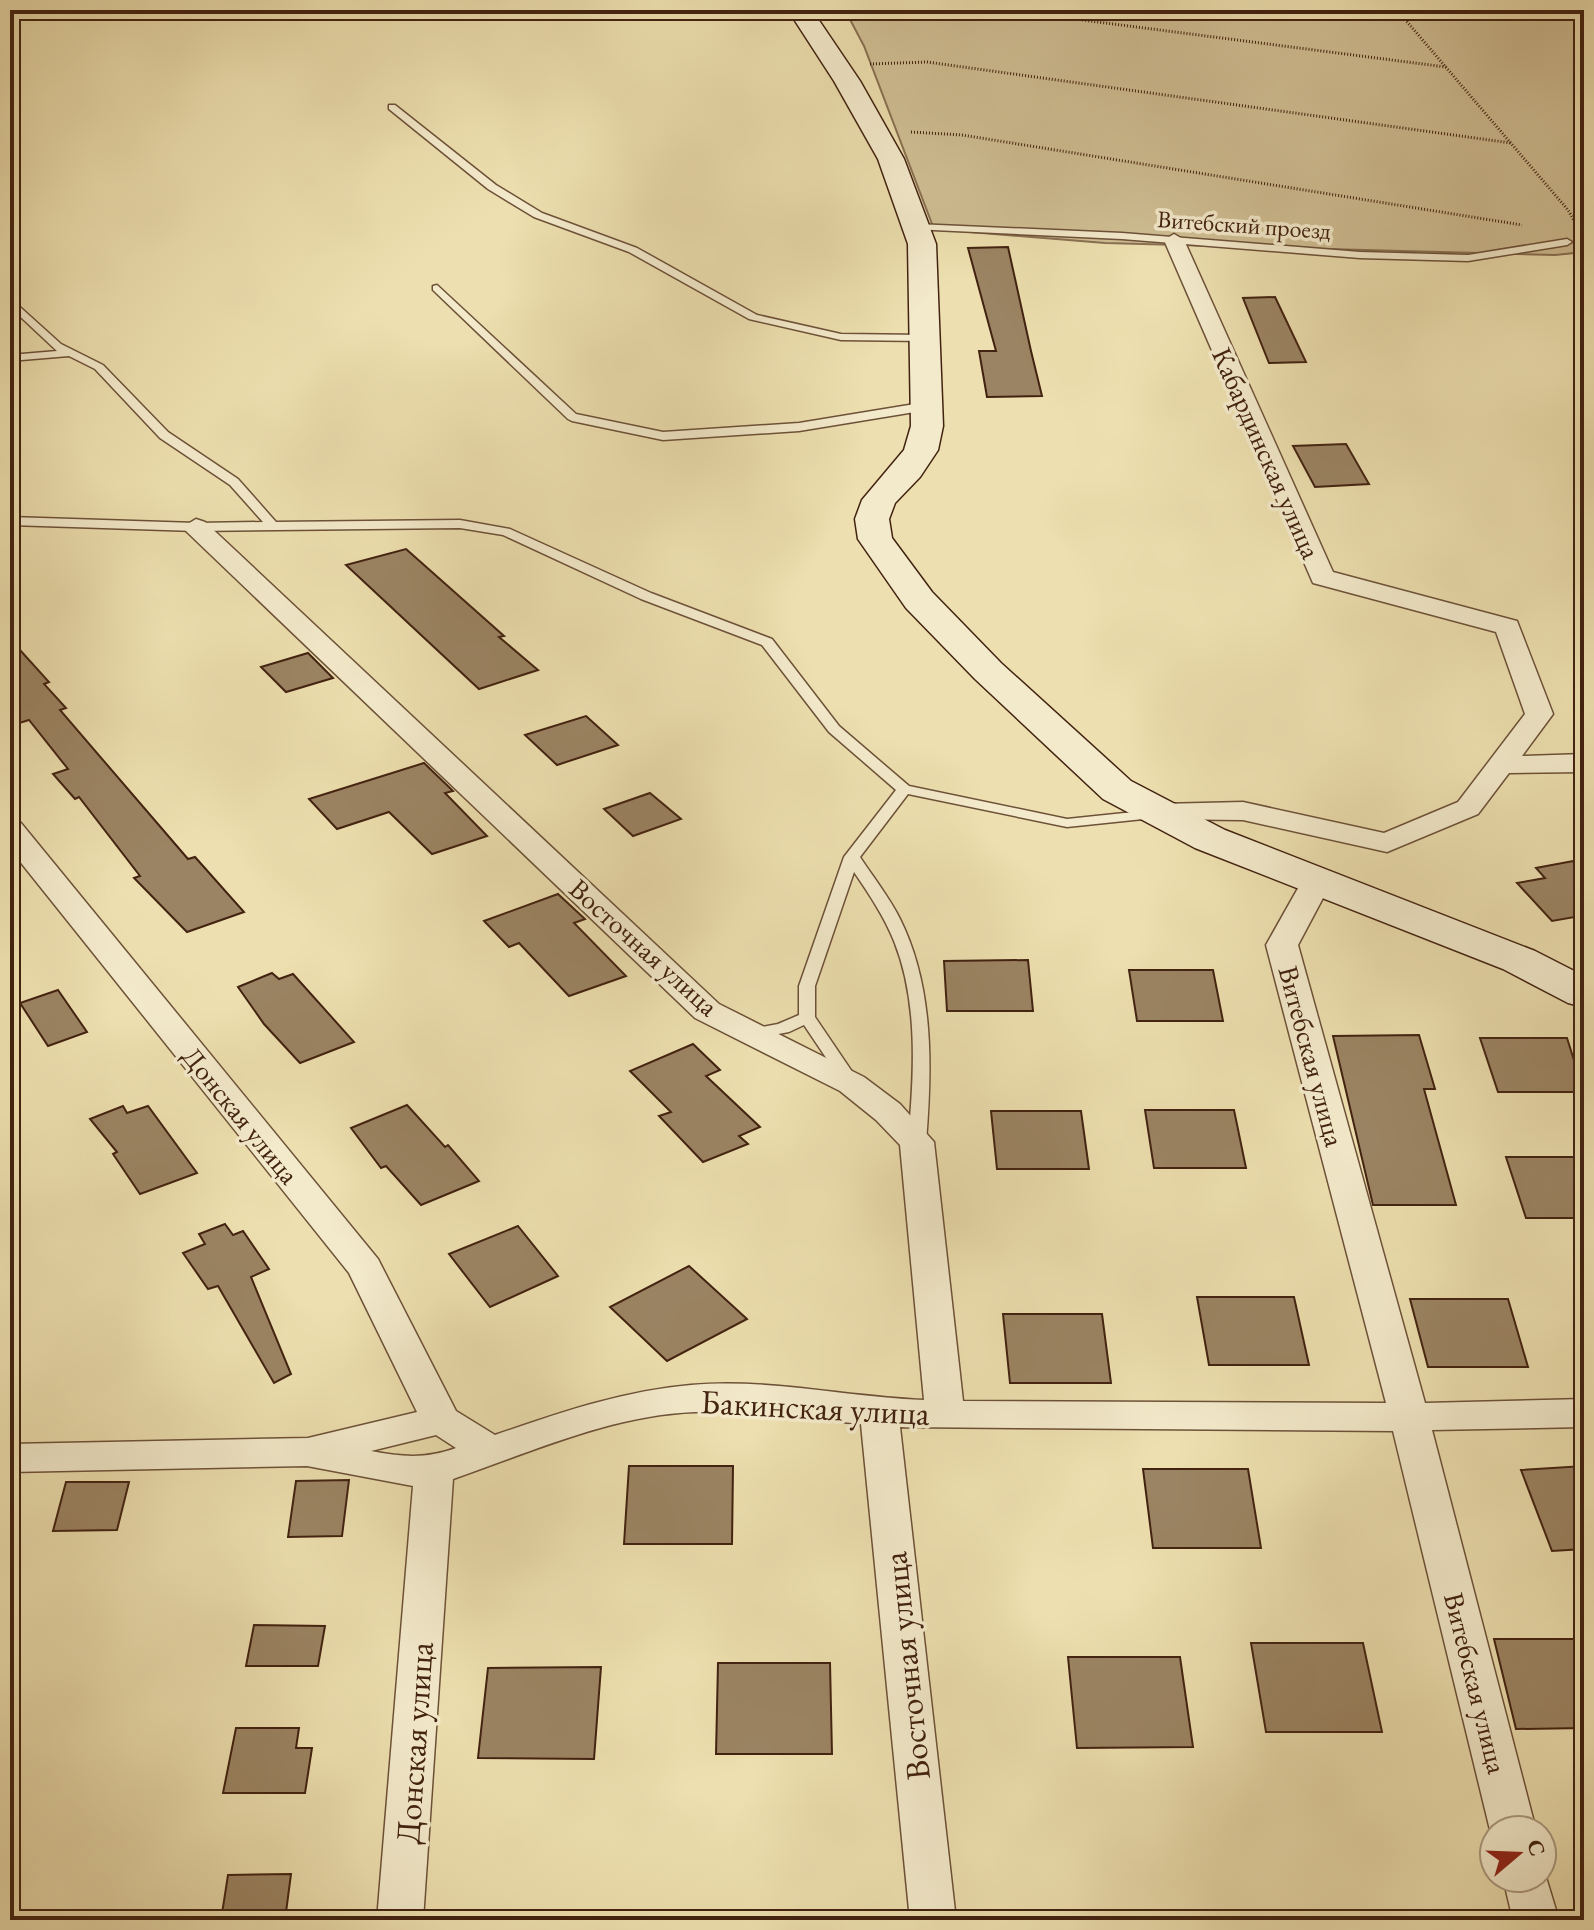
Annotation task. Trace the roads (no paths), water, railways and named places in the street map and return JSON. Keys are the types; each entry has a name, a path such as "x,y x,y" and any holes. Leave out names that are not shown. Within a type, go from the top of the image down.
{"street":[{"path":"800,10 837,64 891,159 922,244 927,426 921,450 908,470 879,500 872,519 875,539 919,600 988,671 1117,790 1210,839 1578,986"},
{"name":"Кабардинская улица","path":"1160,813 1243,811 1387,843 1468,808 1539,714 1508,627 1322,577 1174,240"},
{"name":"Восточная улица","path":"196,527 707,1011 852,1084 888,1112 917,1142"},
{"path":"1500,765 1584,763"},
{"name":"Донская улица","path":"10,829 365,1268 441,1420"},
{"name":"Витебская улица","path":"1317,881 1282,945 1409,1417 1509,1814"},
{"path":"917,1142 945,1415"},
{"name":"Бакинская улица","path":"10,1458 307,1452 400,1471 434,1471 586,1418 645,1404 694,1398 769,1400 879,1412 945,1415 1409,1417 1584,1413"},
{"name":"Восточная улица","path":"879,1412 933,1920"},
{"path":"307,1452 441,1420 490,1451"},
{"name":"Донская улица","path":"400,1920 434,1471"},
{"path":"1530,1894 1536,1920"}],"lane":[{"path":"392,107 492,187 538,215 633,250 753,317 841,337 925,338"},
{"name":"Витебский проезд","path":"916,227 1174,240 1360,255 1468,258 1567,242"},
{"path":"437,288 572,417 663,436 799,427 927,406"},
{"path":"10,301 57,346 99,367 164,435 234,482 271,524"},
{"path":"10,358 69,352"},
{"path":"10,521 196,527 460,524 506,532 646,596 767,642 834,729 904,789 1067,823 1160,813"},
{"path":"852,1084 807,1017 807,986 852,857 904,789"},
{"path":"852,857 894,921 911,975 924,1080 917,1142"},
{"path":"750,1034 783,1028 807,1017"}]}
